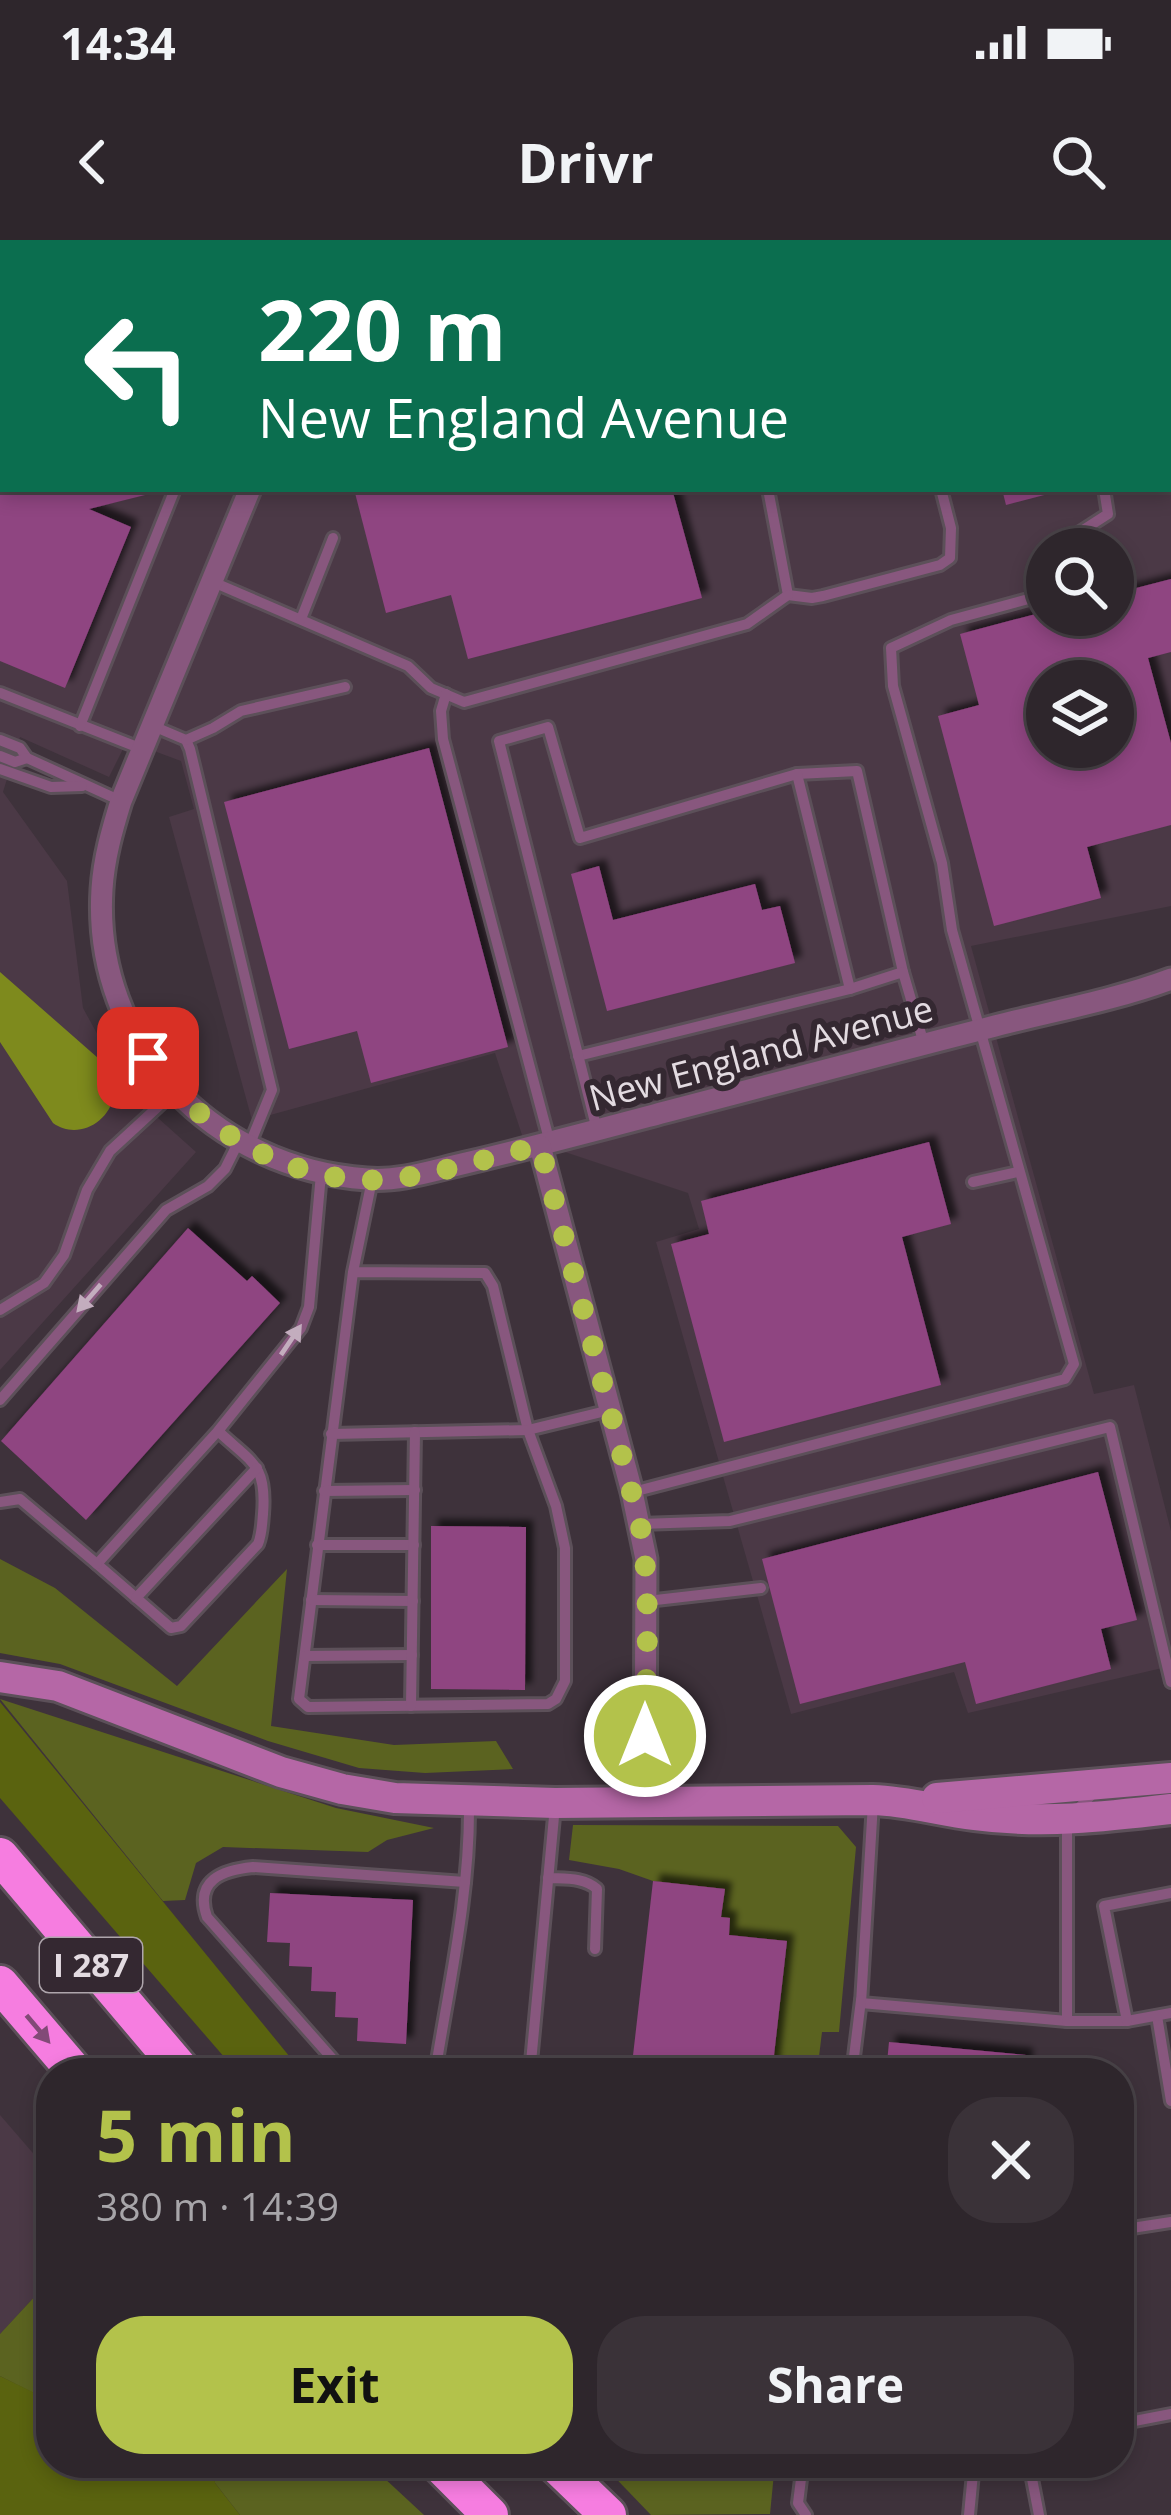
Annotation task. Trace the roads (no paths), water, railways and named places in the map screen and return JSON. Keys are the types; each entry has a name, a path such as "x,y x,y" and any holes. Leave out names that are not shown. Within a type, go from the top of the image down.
{"highway":[{"name":"I 287","path":"0,1856 171,2058"},
{"name":"I 287","path":"0,1984 63,2058"},
{"path":"453,2478 490,2515"},
{"path":"570,2478 608,2515"}],"main road":[{"path":"0,1677 58,1686 281,1772 395,1798 555,1803 887,1800 1171,1778"},
{"path":"887,1800 976,1816 1067,1821 1171,1809"}],"street":[{"name":"New England Avenue","path":"249,492 122,800 107,847 101,894 112,980 138,1041 175,1091 211,1124 244,1143 321,1174 401,1178 1171,980"},
{"path":"545,1144 646,1559 645,1803"}],"lane":[{"path":"80,726 174,492"},
{"path":"769,492 788,595"},
{"path":"213,582 407,666 430,688 464,702 746,624 788,595 823,596 940,565 950,558 951,528 942,492"},
{"path":"1086,528 1108,514 1104,492"},
{"path":"301,619 333,538"},
{"path":"632,1492 1065,1379 1074,1364 952,930 942,863 893,686 891,648 951,620 1026,600"},
{"path":"153,726 186,740 241,711 345,687"},
{"path":"0,693 142,749"},
{"path":"446,694 442,740 545,1144"},
{"path":"597,1130 499,741 548,727 580,838 797,774 857,771 924,1044"},
{"path":"0,740 20,748 27,758 122,800"},
{"path":"0,1400 166,1210 208,1186 225,1169 272,1090 186,740"},
{"path":"0,756 15,762 27,758"},
{"path":"0,769 51,788 86,786"},
{"path":"797,774 850,989"},
{"path":"578,1055 903,972"},
{"path":"0,1310 44,1283 64,1255 87,1190 110,1151 175,1091"},
{"path":"973,1182 1018,1172"},
{"path":"97,1564 218,1431 301,1328 310,1306 321,1174"},
{"path":"353,1272 485,1273 493,1286 528,1430 556,1506 565,1549 565,1682 548,1704 308,1707 299,1699 353,1272 372,1180"},
{"path":"331,1434 528,1430 610,1410"},
{"path":"640,1524 730,1521 1110,1427 1171,1682"},
{"path":"0,1502 20,1498 177,1629 262,1535 263,1477 218,1431"},
{"path":"411,1706 415,1432"},
{"path":"136,1598 256,1468"},
{"path":"324,1491 415,1490"},
{"path":"317,1545 413,1545"},
{"path":"647,1601 760,1588"},
{"path":"311,1600 412,1601"},
{"path":"304,1656 412,1655"},
{"path":"1066,2021 1067,1821 1101,1785"},
{"path":"854,2058 887,1800"},
{"path":"437,2058 465,1882 469,1801"},
{"path":"531,2058 555,1803"},
{"path":"332,2058 207,1917 202,1904 205,1890 227,1869 253,1867 465,1882"},
{"path":"548,1878 580,1880 597,1889 595,1948"},
{"path":"1126,2021 1104,1906 1171,1893"},
{"path":"862,1991 861,2003 1066,2021 1126,2021 1164,2014 1171,2101"},
{"path":"1134,2228 1171,2222"},
{"path":"1134,2421 1171,2414"},
{"path":"801,2478 798,2503 806,2515"},
{"path":"969,2515 973,2478"},
{"path":"1032,2478 1039,2515"}]}
